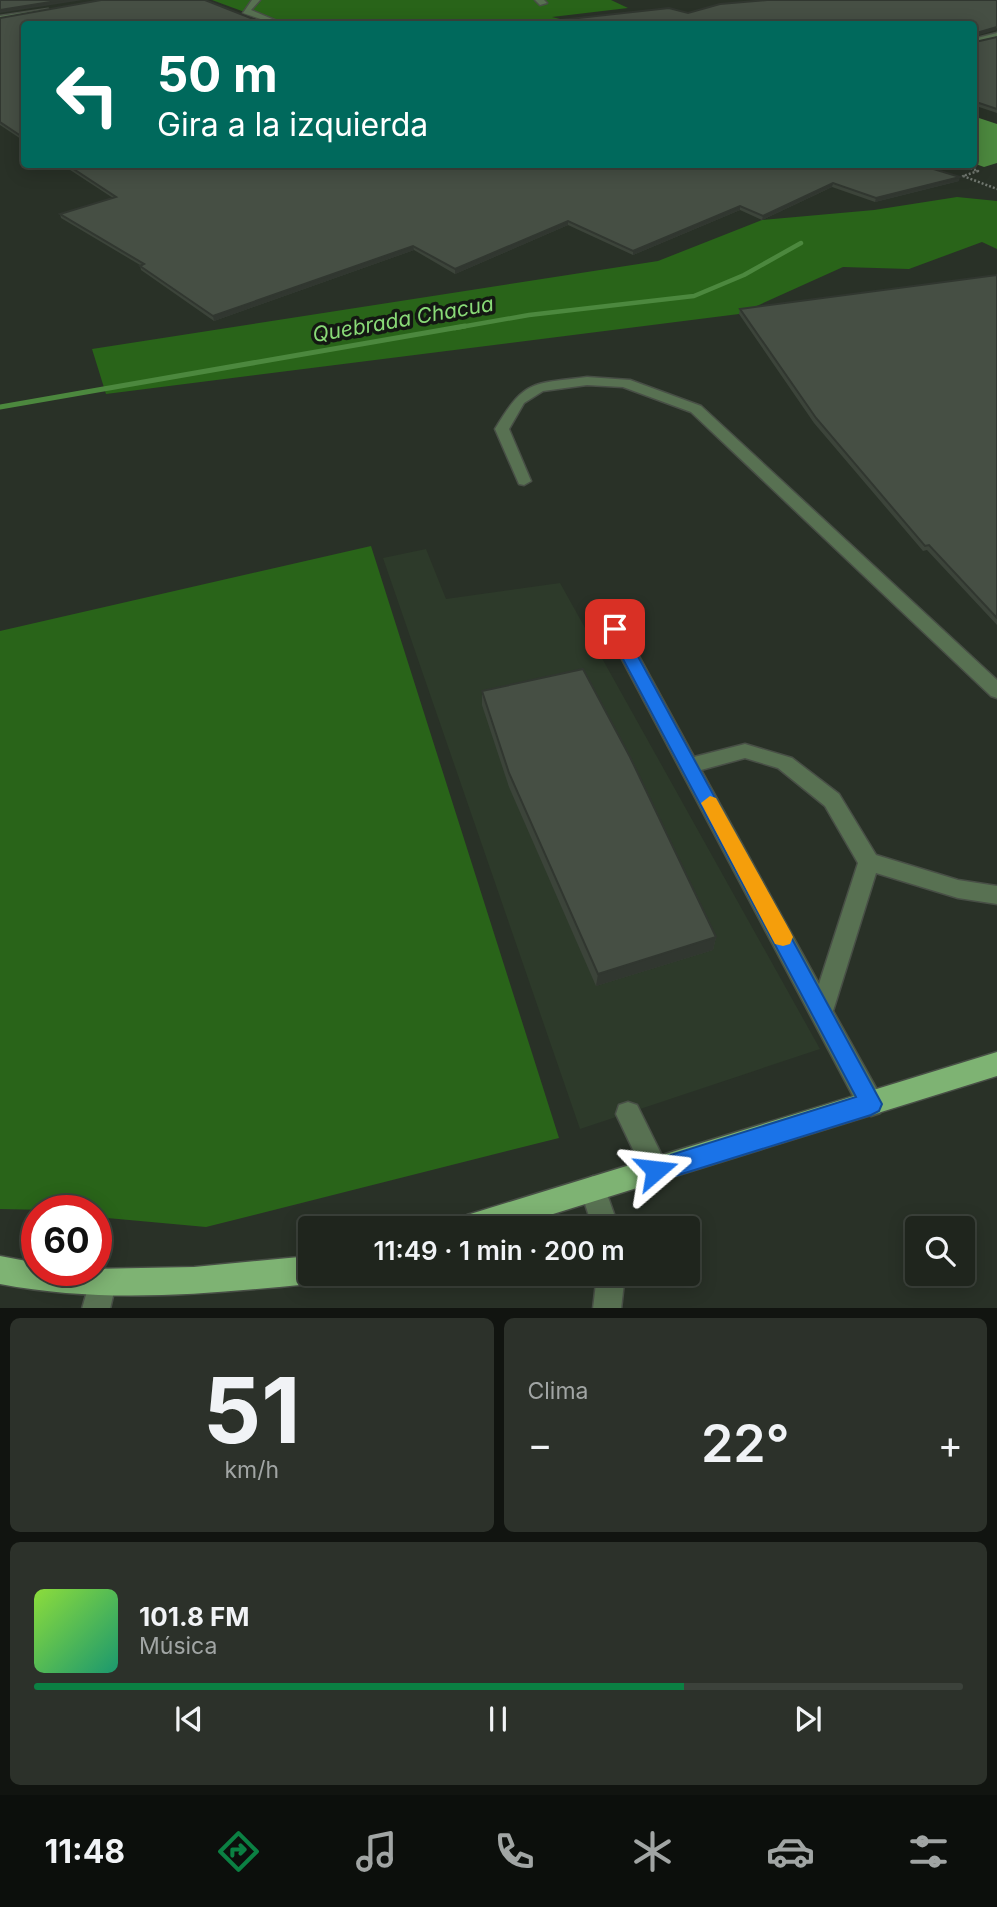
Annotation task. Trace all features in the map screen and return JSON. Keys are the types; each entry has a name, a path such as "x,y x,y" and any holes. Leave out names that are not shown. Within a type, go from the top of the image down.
{"main road":[{"path":"506,1216 997,1064"},
{"path":"0,1270 21,1275"},
{"path":"63,1286 99,1296 298,1271"},
{"path":"0,1282 21,1280"}],"street":[{"path":"256,0 246,11 273,21"},
{"path":"0,18 51,10"},
{"path":"977,40 997,35"},
{"path":"524,481 502,429 519,400 539,387 587,381 625,383 696,409 997,691"},
{"path":"615,629 871,1104"},
{"path":"690,766 745,751 785,763 832,800 869,862 958,889 997,895"},
{"path":"822,1010 869,862"},
{"path":"628,1114 656,1170"},
{"path":"593,1189 602,1216"},
{"path":"607,1308 610,1286"}],"path":[{"path":"970,168 978,171 963,176 997,189"}],"shaded area":[{"path":"212,0 611,0 628,8 552,17 560,19 542,21 269,21"},
{"path":"977,117 997,124 997,163 984,167 977,164"},
{"path":"957,197 997,201 997,249 982,242 909,269 843,267 739,314 106,394 92,349 658,261 762,220 874,210"},
{"path":"371,546 559,1138 206,1227 112,1218 112,1195 21,1195 21,1209 0,1209 0,631"},
{"path":"426,549 446,599 560,583 820,1049 580,1129 383,558"}],"building":[{"path":"0,0 63,0 0,10"},
{"path":"101,0 205,0 258,21 21,21 21,136 0,122 0,18"},
{"path":"767,0 997,0 997,27 977,33 977,21 551,21 669,8 688,13 720,4"},
{"path":"997,37 997,109 977,102 977,42"},
{"path":"72,168 930,168 960,177 876,198 833,183 763,216 740,206 633,251 568,221 455,269 413,246 213,316 140,266 144,264 60,214 116,197"},
{"path":"997,275 997,618 929,545 925,546 816,418 740,309"},
{"path":"583,669 630,757 716,937 598,974 509,773 482,691"}],"waterway":[{"name":"Quebrada Chacua","path":"455,328 529,315 694,296 744,275 801,243"},
{"name":"Quebrada Chacua","path":"0,407 465,326"}],"slow traffic":[{"path":"710,803 783,937"}],"route":[{"path":"615,629 871,1104 656,1170"}]}
